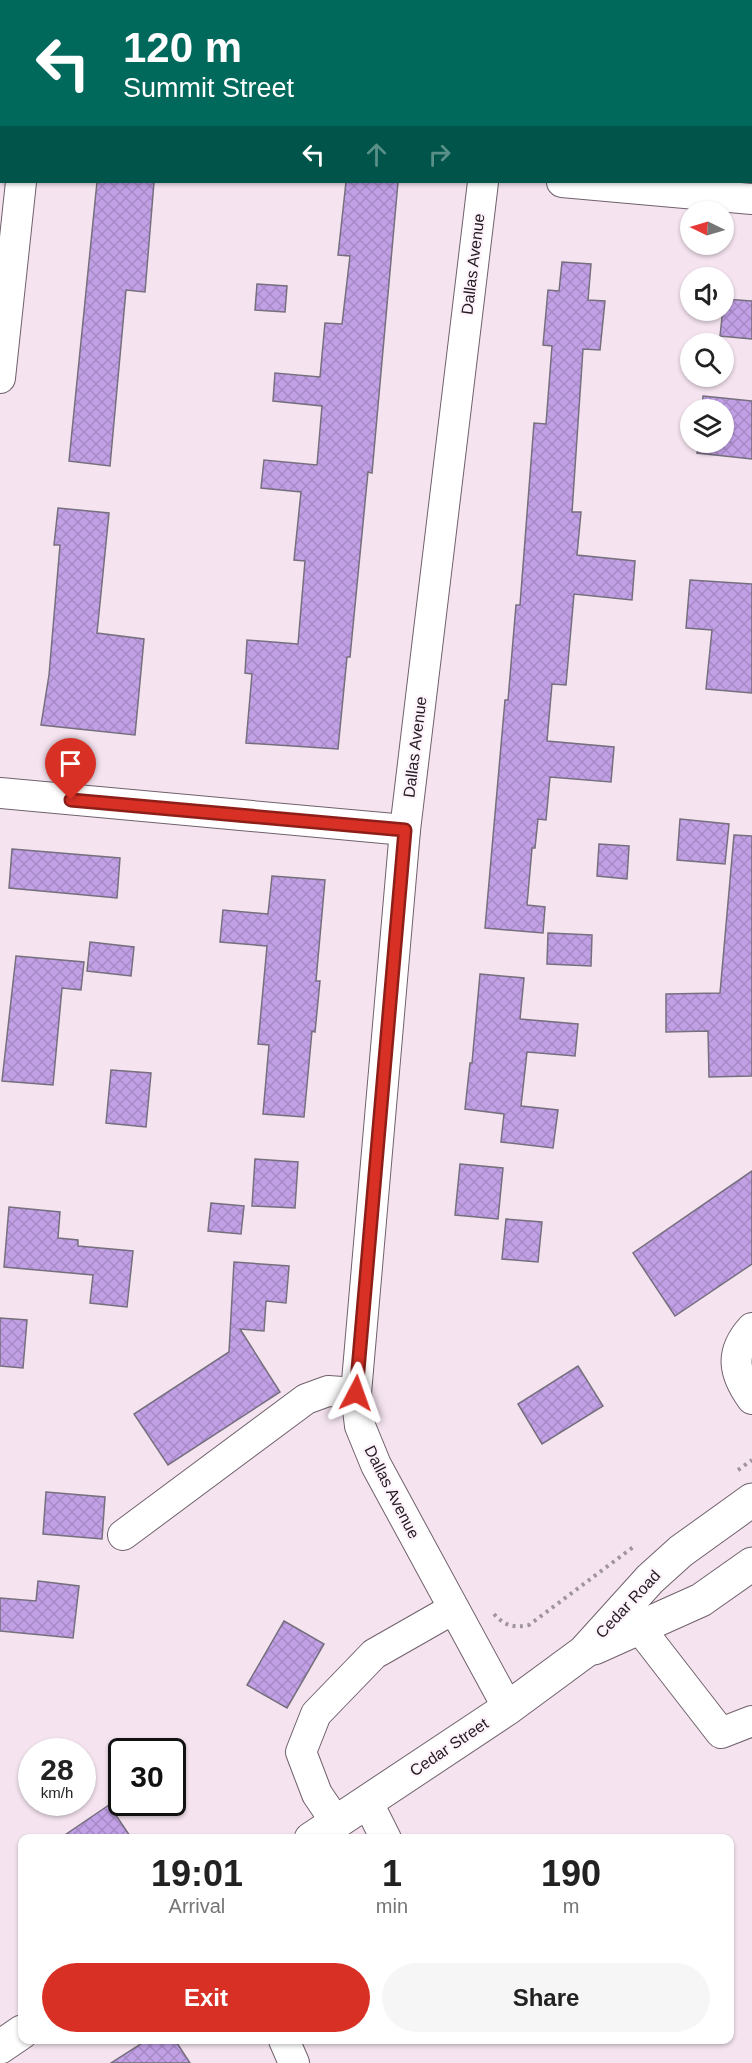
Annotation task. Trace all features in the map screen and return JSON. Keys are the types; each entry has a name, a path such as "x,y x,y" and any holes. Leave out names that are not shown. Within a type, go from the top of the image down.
{"main road":[{"name":"Cedar Road","path":"584,1652 631,1619 681,1551 745,1504"},
{"name":"Cedar Road","path":"631,1619 701,1600 752,1564"},
{"name":"Cedar Street","path":"323,1831 508,1708 584,1652"}],"street":[{"path":"0,378 21,183"},
{"name":"Dallas Avenue","path":"483,183 405,830 356,1393 360,1426 376,1465 508,1708"},
{"path":"573,183 752,199"},
{"path":"0,793 405,830"},
{"path":"752,1328 738,1351 736,1368 739,1382 752,1399"},
{"path":"123,1535 306,1399 328,1391 356,1393"},
{"path":"323,1831 316,1794 301,1752 316,1714 374,1654 453,1609"},
{"path":"631,1619 721,1733 752,1720"},
{"path":"367,1801 384,1834"},
{"path":"286,2044 294,2063"}],"path":[{"path":"733,1473 752,1460"},
{"path":"494,1614 504,1624 517,1627 529,1625 640,1542"}],"building":[{"path":"97,183 154,183 145,292 126,290 110,466 69,461"},
{"path":"346,183 398,183 372,473 368,472 350,657 347,657 338,749 246,743 252,674 245,673 247,640 298,644 305,561 294,560 301,492 261,488 264,460 317,465 322,406 273,401 275,373 320,377 325,323 342,324 350,256 338,255"},
{"path":"562,262 591,264 588,300 605,301 600,350 583,349 572,512 581,512 577,555 635,561 632,600 574,594 566,685 552,684 547,741 614,747 611,782 550,777 546,820 538,819 535,848 532,848 527,905 545,907 543,933 485,928 505,700 508,700 516,605 520,605 534,423 546,424 552,346 543,345 548,290 559,291"},
{"path":"257,284 287,286 285,312 255,310"},
{"path":"734,300 752,301 752,339 734,337 734,333 720,333 722,321 734,321"},
{"path":"703,396 732,399 703,399"},
{"path":"734,399 752,401 752,459 697,453 734,453"},
{"path":"58,508 109,513 97,633 144,639 135,735 41,725 49,675 60,545 54,545"},
{"path":"690,580 752,584 752,693 706,689 712,630 686,628"},
{"path":"680,819 729,824 725,864 677,860"},
{"path":"734,835 752,836 752,1076 709,1077 708,1031 666,1032 666,994 720,993"},
{"path":"599,844 629,846 627,879 597,876"},
{"path":"12,849 120,858 117,898 9,888"},
{"path":"272,876 325,880 316,981 320,981 315,1032 312,1031 304,1117 263,1114 269,1045 258,1044 267,946 220,942 223,910 268,914"},
{"path":"548,933 592,935 591,966 547,964"},
{"path":"90,942 134,947 131,976 87,971"},
{"path":"16,956 84,962 81,990 62,988 53,1085 2,1081"},
{"path":"480,974 524,978 520,1019 578,1024 575,1056 527,1052 521,1106 558,1110 553,1148 501,1142 504,1114 465,1109 470,1063 472,1063"},
{"path":"111,1070 151,1073 146,1127 106,1123"},
{"path":"255,1159 298,1162 295,1208 252,1206"},
{"path":"460,1164 503,1168 498,1219 455,1215"},
{"path":"752,1171 752,1264 675,1316 633,1253"},
{"path":"211,1203 244,1206 241,1234 208,1231"},
{"path":"9,1207 60,1212 58,1238 78,1240 78,1246 133,1251 127,1307 90,1303 93,1275 4,1267"},
{"path":"506,1219 542,1222 538,1262 502,1259"},
{"path":"234,1262 289,1266 286,1303 266,1301 264,1331 240,1329 280,1392 168,1465 134,1414 229,1352"},
{"path":"0,1318 27,1320 23,1368 0,1366"},
{"path":"578,1366 603,1406 542,1444 518,1404"},
{"path":"46,1492 105,1497 102,1539 43,1534"},
{"path":"38,1581 79,1586 73,1638 0,1631 0,1598 36,1601"},
{"path":"284,1621 324,1644 287,1708 247,1685"},
{"path":"108,1806 108,1816 116,1816 129,1834 66,1834"},
{"path":"141,2044 178,2044 190,2063 111,2063"}],"route":[{"path":"71,800 405,830 356,1393"}]}
